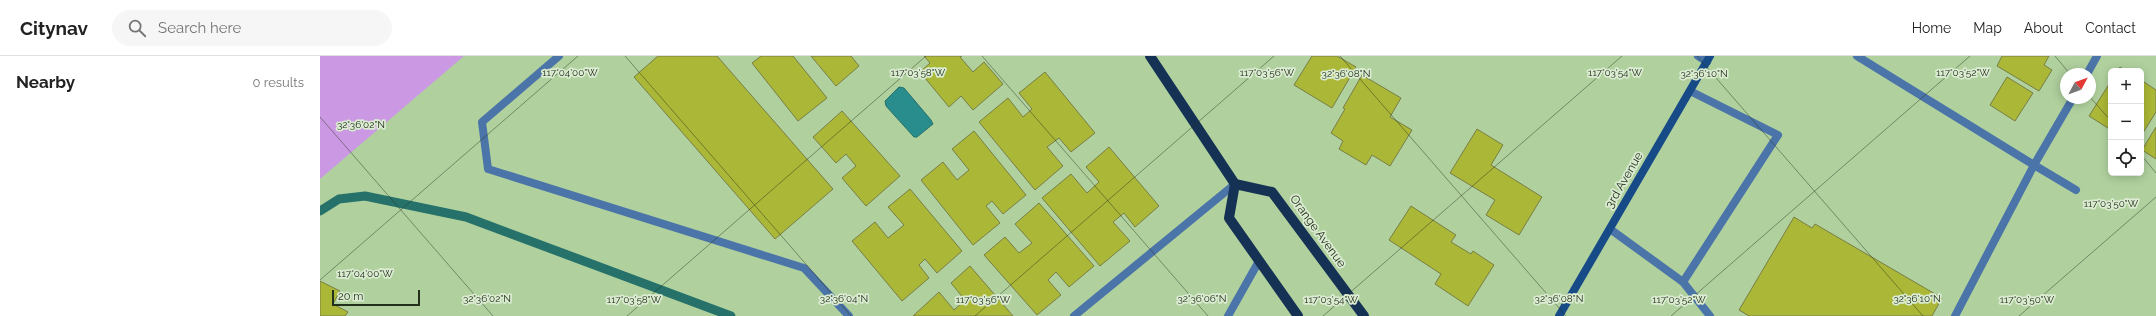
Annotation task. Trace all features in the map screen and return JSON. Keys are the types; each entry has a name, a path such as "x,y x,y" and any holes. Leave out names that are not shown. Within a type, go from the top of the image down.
{"main road":[{"path":"1150,56 1235,184 1229,218 1298,316"},
{"name":"3rd Avenue","path":"1559,316 1709,59"},
{"name":"Orange Avenue","path":"1235,184 1272,192 1364,316"}],"lane":[{"path":"559,56 482,122 488,169 804,268 849,316"},
{"path":"1698,56 1709,59"},
{"path":"1857,56 2034,166 2076,190"},
{"path":"2090,68 2097,56"},
{"path":"1683,282 1778,135 1690,91"},
{"path":"1955,316 2034,166 2070,104"},
{"path":"1074,316 1235,184"},
{"path":"1610,229 1683,282 1710,316"},
{"path":"1228,316 1259,261"}],"shaded area":[{"path":"320,56 464,56 320,179"}],"water":[{"path":"899,87 904,88 933,124 917,137 914,137 886,106 885,101"}],"building":[{"path":"658,56 717,56 833,189 775,239 634,77"},
{"path":"761,56 793,56 827,98 798,121 752,63"},
{"path":"811,56 851,56 859,66 836,86"},
{"path":"924,56 962,56 960,57 973,72 984,62 1003,84 973,110 961,96 949,107 920,72 930,63"},
{"path":"1312,56 1337,56 1356,67 1332,108 1294,85"},
{"path":"2002,56 2049,56 2044,65 2052,70 2039,91 1997,66"},
{"path":"1045,72 1095,133 1071,152 1059,138 1047,147 1063,166 1035,190 979,122 1008,98 1023,117 1032,109 1019,93"},
{"path":"1362,75 1401,98 1390,117 1412,130 1390,166 1372,155 1366,165 1339,149 1343,141 1331,133 1345,109 1343,108"},
{"path":"2007,77 2033,93 2015,121 1990,105"},
{"path":"2144,82 2156,90 2156,112 2144,131"},
{"path":"2108,86 2108,128 2089,116"},
{"path":"842,111 900,176 866,206 842,178 856,166 846,154 836,163 813,137"},
{"path":"2156,127 2156,159 2144,151 2144,147"},
{"path":"1477,129 1503,145 1491,165 1542,197 1519,235 1486,215 1495,200 1450,173"},
{"path":"974,131 1026,195 1003,214 992,201 986,206 1000,223 973,245 921,180 943,162 957,180 969,170 952,149"},
{"path":"1109,147 1159,206 1135,227 1124,213 1113,222 1130,241 1100,266 1042,198 1071,174 1087,193 1099,182 1086,167"},
{"path":"910,189 962,251 937,273 925,259 919,265 929,278 902,301 852,241 875,222 888,238 904,225 888,207"},
{"path":"1039,203 1094,266 1069,287 1056,272 1048,280 1061,295 1037,315 984,255 1005,237 1019,253 1032,243 1015,224"},
{"path":"1411,206 1456,235 1451,242 1471,254 1473,251 1494,265 1468,306 1435,284 1441,274 1389,240"},
{"path":"1794,217 1812,228 1815,224 1942,298 1932,316 1749,316 1739,310"},
{"path":"970,266 1013,316 913,316 939,292 954,310 965,300 951,283"},
{"path":"320,281 340,291 333,304 348,312 345,316 320,316"}],"waterway":[{"path":"320,211 339,199 365,196 466,217 731,316"}]}
